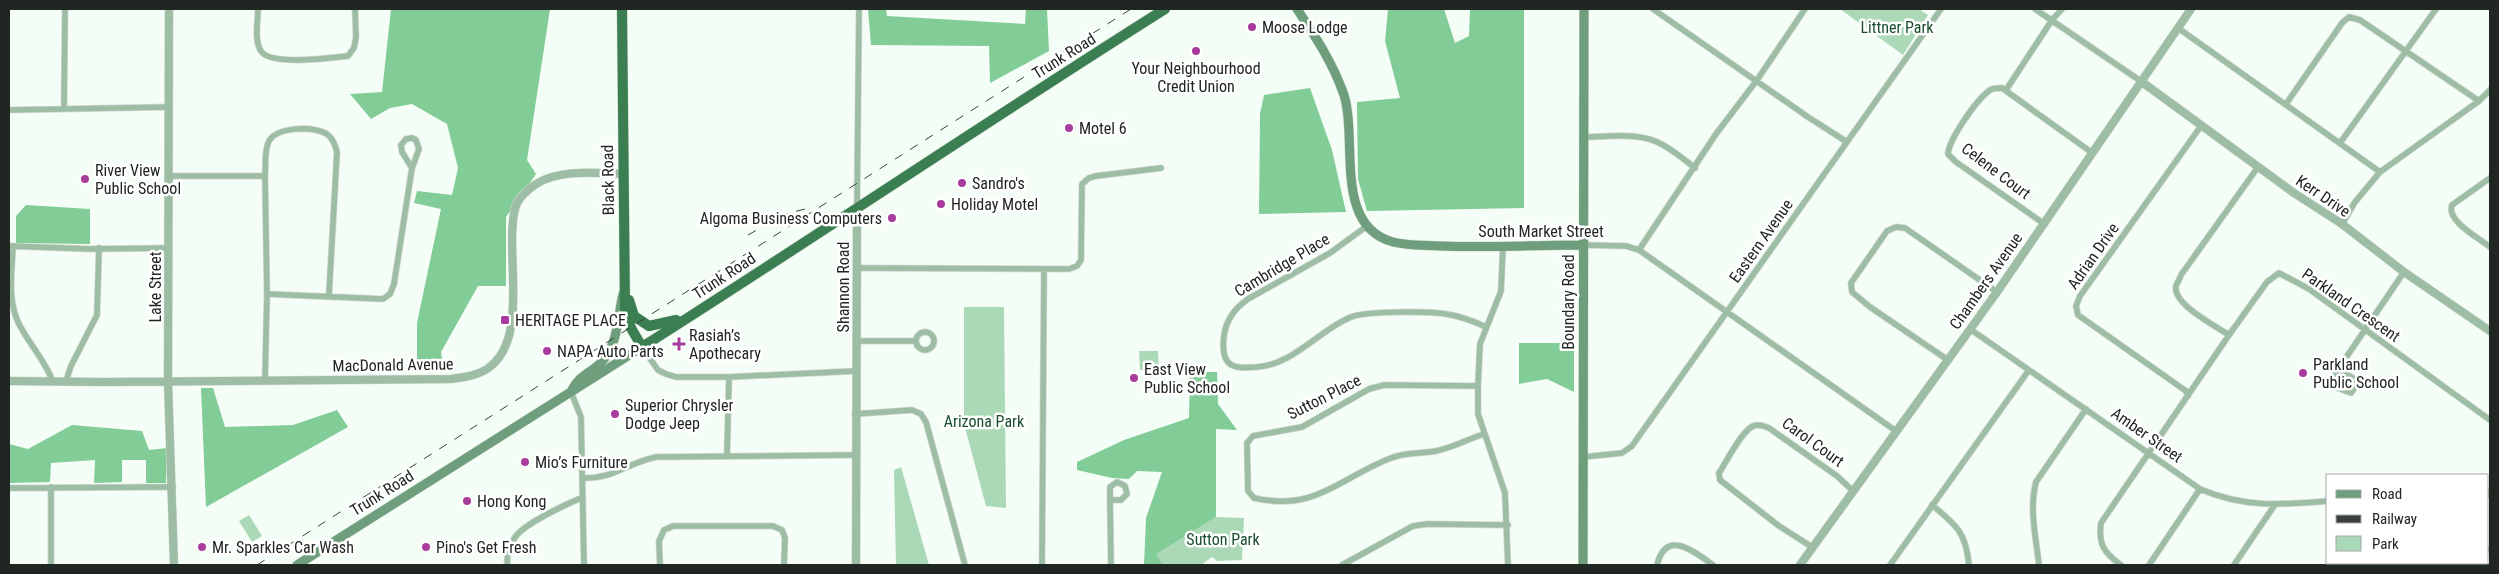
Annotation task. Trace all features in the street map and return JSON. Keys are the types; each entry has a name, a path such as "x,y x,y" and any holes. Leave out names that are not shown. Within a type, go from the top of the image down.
{"highway":[{"name":"Black Road","path":"622,9 622,174 627,318 642,347"},
{"name":"Trunk Road","path":"642,347 857,210 954,144 1165,9"},
{"path":"625,284 634,316 649,326 670,323 712,302"}],"main road":[{"name":"South Market Street","path":"1297,9 1326,54 1344,96 1351,132 1354,200 1367,226 1382,238 1406,245 1582,245"},
{"name":"Boundary Road","path":"1583,565 1582,137 1584,9"},
{"path":"571,392 577,380 604,360 610,351 625,284"},
{"name":"Trunk Road","path":"297,565 642,347"}],"street":[{"path":"64,9 64,109"},
{"name":"Lake Street","path":"169,9 168,382 173,487 174,565"},
{"path":"258,9 258,43 261,52 270,58 326,59 348,56 354,48 355,9"},
{"name":"Shannon Road","path":"856,565 855,414 859,9"},
{"path":"1654,9 1808,117 1847,142"},
{"path":"1639,250 1716,134 1757,80 1805,9"},
{"name":"Eastern Avenue","path":"1583,457 1622,453 1632,446 1941,9"},
{"path":"2035,9 2142,82"},
{"path":"2062,9 2052,20 2006,90 2091,152"},
{"name":"Chambers Avenue","path":"1800,565 1997,292 2091,152 2142,82 2191,9"},
{"path":"2340,143 2436,9"},
{"path":"2286,104 2342,23 2350,17 2360,20 2479,101"},
{"path":"2178,28 2380,172"},
{"name":"Kerr Drive","path":"2142,82 2201,126 2342,224 2404,272 2490,331"},
{"name":"Celene Court","path":"2006,90 1992,88 1983,96 1949,144 1948,154 1956,162 2043,223"},
{"path":"2342,224 2354,202 2380,172 2479,101 2490,90"},
{"path":"9,110 168,107"},
{"name":"Adrian Drive","path":"2188,396 2186,392 2078,315 2076,306 2080,296 2201,126"},
{"path":"265,380 267,294 265,176 268,142 284,130 313,130 326,133 333,140 337,152 329,295"},
{"path":"1582,137 1636,136 1650,139 1663,144 1695,168"},
{"path":"267,294 329,295 383,299 390,294 394,284 412,168 419,149 419,144 412,138 404,141 401,148 412,168"},
{"path":"2229,335 2185,305 2178,297 2176,287 2181,275 2258,166"},
{"path":"856,268 1069,270 1077,266 1080,260 1082,184 1089,178 1161,168"},
{"name":"MacDonald Avenue","path":"9,381 168,382 451,379 472,376 486,370 502,352 510,335 513,300 513,222 515,208 522,196 537,183 556,177 594,173 622,174"},
{"path":"168,176 265,176"},
{"path":"2490,178 2452,205 2451,209 2457,221 2490,247"},
{"name":"Cambridge Place","path":"1367,226 1330,253 1248,299 1237,308 1230,316 1225,331 1224,348 1228,362 1238,367 1260,367 1277,363 1351,317 1366,314 1445,313 1486,327"},
{"path":"1948,360 1870,307 1852,292 1851,283 1887,232 1896,227 1905,228 1997,292"},
{"name":"South Market Street","path":"1582,245 1626,246 1639,250 1896,431"},
{"path":"53,382 48,369 18,323 11,298 11,246 169,248"},
{"path":"1504,246 1501,291 1480,344 1478,414 1505,493 1508,525 1508,565"},
{"path":"66,381 71,366 97,315 99,248"},
{"path":"1042,565 1044,270"},
{"path":"2339,368 2358,382 2351,393 2330,384 2339,368 2404,272"},
{"name":"Parkland Crescent","path":"2121,565 2102,547 2099,536 2101,523 2229,335 2267,282 2280,273 2309,290 2490,420"},
{"name":"Amber Street","path":"1970,329 2200,489 2216,496 2242,503 2274,506 2326,501"},
{"path":"856,341 916,341"},
{"path":"642,347 651,362 666,374 676,377 729,378 856,371"},
{"path":"1890,565 2029,370"},
{"path":"727,455 729,378"},
{"name":"Sutton Place","path":"1478,386 1384,385 1369,389 1302,427 1253,436 1247,443 1248,491 1254,498 1266,501 1298,501 1315,498 1392,457 1437,451 1484,434"},
{"path":"571,392 581,417 584,478 584,565"},
{"path":"2039,565 2032,495 2036,482 2086,409"},
{"path":"855,414 912,410 921,414 926,422 965,565"},
{"name":"Carol Court","path":"1812,548 1720,480 1719,472 1745,434 1753,427 1760,425 1769,428 1837,476 1853,491"},
{"path":"584,478 600,479 640,460 656,457 855,455"},
{"path":"51,487 51,565"},
{"path":"9,488 173,487"},
{"path":"2149,565 2200,489"},
{"path":"507,565 509,548 517,534 557,509 583,497"},
{"path":"1110,500 1111,565"},
{"path":"1932,505 1956,525 1964,536 1969,565"},
{"path":"2234,565 2274,506"},
{"path":"1342,565 1413,526 1427,524 1508,525"},
{"path":"660,565 659,541 664,530 673,526 773,526 782,530 785,538 784,565"},
{"path":"1657,565 1663,553 1671,546 1680,544 1713,565"}],"green space":[{"path":"391,9 550,9 527,160 536,174 506,217 506,286 478,286 441,352 444,371 417,371 417,323 441,209 414,203 417,191 452,195 458,168 447,124 412,104 390,108 371,119 350,94 382,92"},
{"path":"868,9 886,9 887,16 1025,24 1026,9 1047,9 1049,51 990,83 989,46 871,45"},
{"path":"1388,9 1444,9 1455,43 1469,36 1470,9 1524,9 1524,208 1367,211 1358,179 1357,102 1400,98 1385,41"},
{"name":"Littner Park","path":"1840,9 1919,9 1928,15 1903,55"},
{"path":"1310,88 1332,150 1346,212 1259,214 1260,114 1264,95"},
{"path":"26,205 90,209 90,244 16,243 16,216"},
{"name":"Arizona Park","path":"964,307 1004,307 1006,508 986,506 964,424"},
{"path":"1519,343 1574,343 1574,392 1547,379 1519,384"},
{"path":"1139,351 1158,351 1159,370 1140,370"},
{"path":"1190,372 1217,372 1218,404 1237,430 1216,429 1216,517 1156,554 1163,565 1144,565 1146,518 1162,472 1137,471 1129,479 1112,478 1077,470 1077,462 1124,440 1189,418"},
{"path":"201,388 213,388 225,427 293,425 337,410 348,427 206,507"},
{"path":"72,425 142,431 149,450 167,448 166,483 146,483 146,460 122,460 122,482 94,483 95,460 51,463 50,482 9,483 9,444 28,449"},
{"path":"901,467 929,565 896,565 894,470"},
{"path":"249,515 262,536 252,542 239,521"},
{"name":"Sutton Park","path":"1216,517 1244,518 1242,560 1217,561 1212,557 1201,565 1163,565 1155,554"}],"railway":[{"path":"257,565 1131,9"},
{"path":"748,235 785,214 813,207"}],"place":[{"name":"Moose Lodge","path":"1252,27"},
{"name":"Your Neighbourhood Credit Union","path":"1196,51"},
{"name":"Motel 6","path":"1069,128"},
{"name":"River View Public School","path":"85,179"},
{"name":"Sandro's","path":"962,183"},
{"name":"Holiday Motel","path":"941,204"},
{"name":"Algoma Business Computers","path":"892,218"},
{"name":"HERITAGE PLACE","path":"505,320"},
{"name":"Rasiah’s Apothecary","path":"679,344"},
{"name":"NAPA Auto Parts","path":"547,351"},
{"name":"Parkland Public School","path":"2303,373"},
{"name":"East View Public School","path":"1134,378"},
{"name":"Superior Chrysler Dodge Jeep","path":"615,414"},
{"name":"Mio’s Furniture","path":"525,462"},
{"name":"Hong Kong","path":"467,501"},
{"name":"Mr. Sparkles Car Wash","path":"202,547"},
{"name":"Pino's Get Fresh","path":"426,547"}]}
